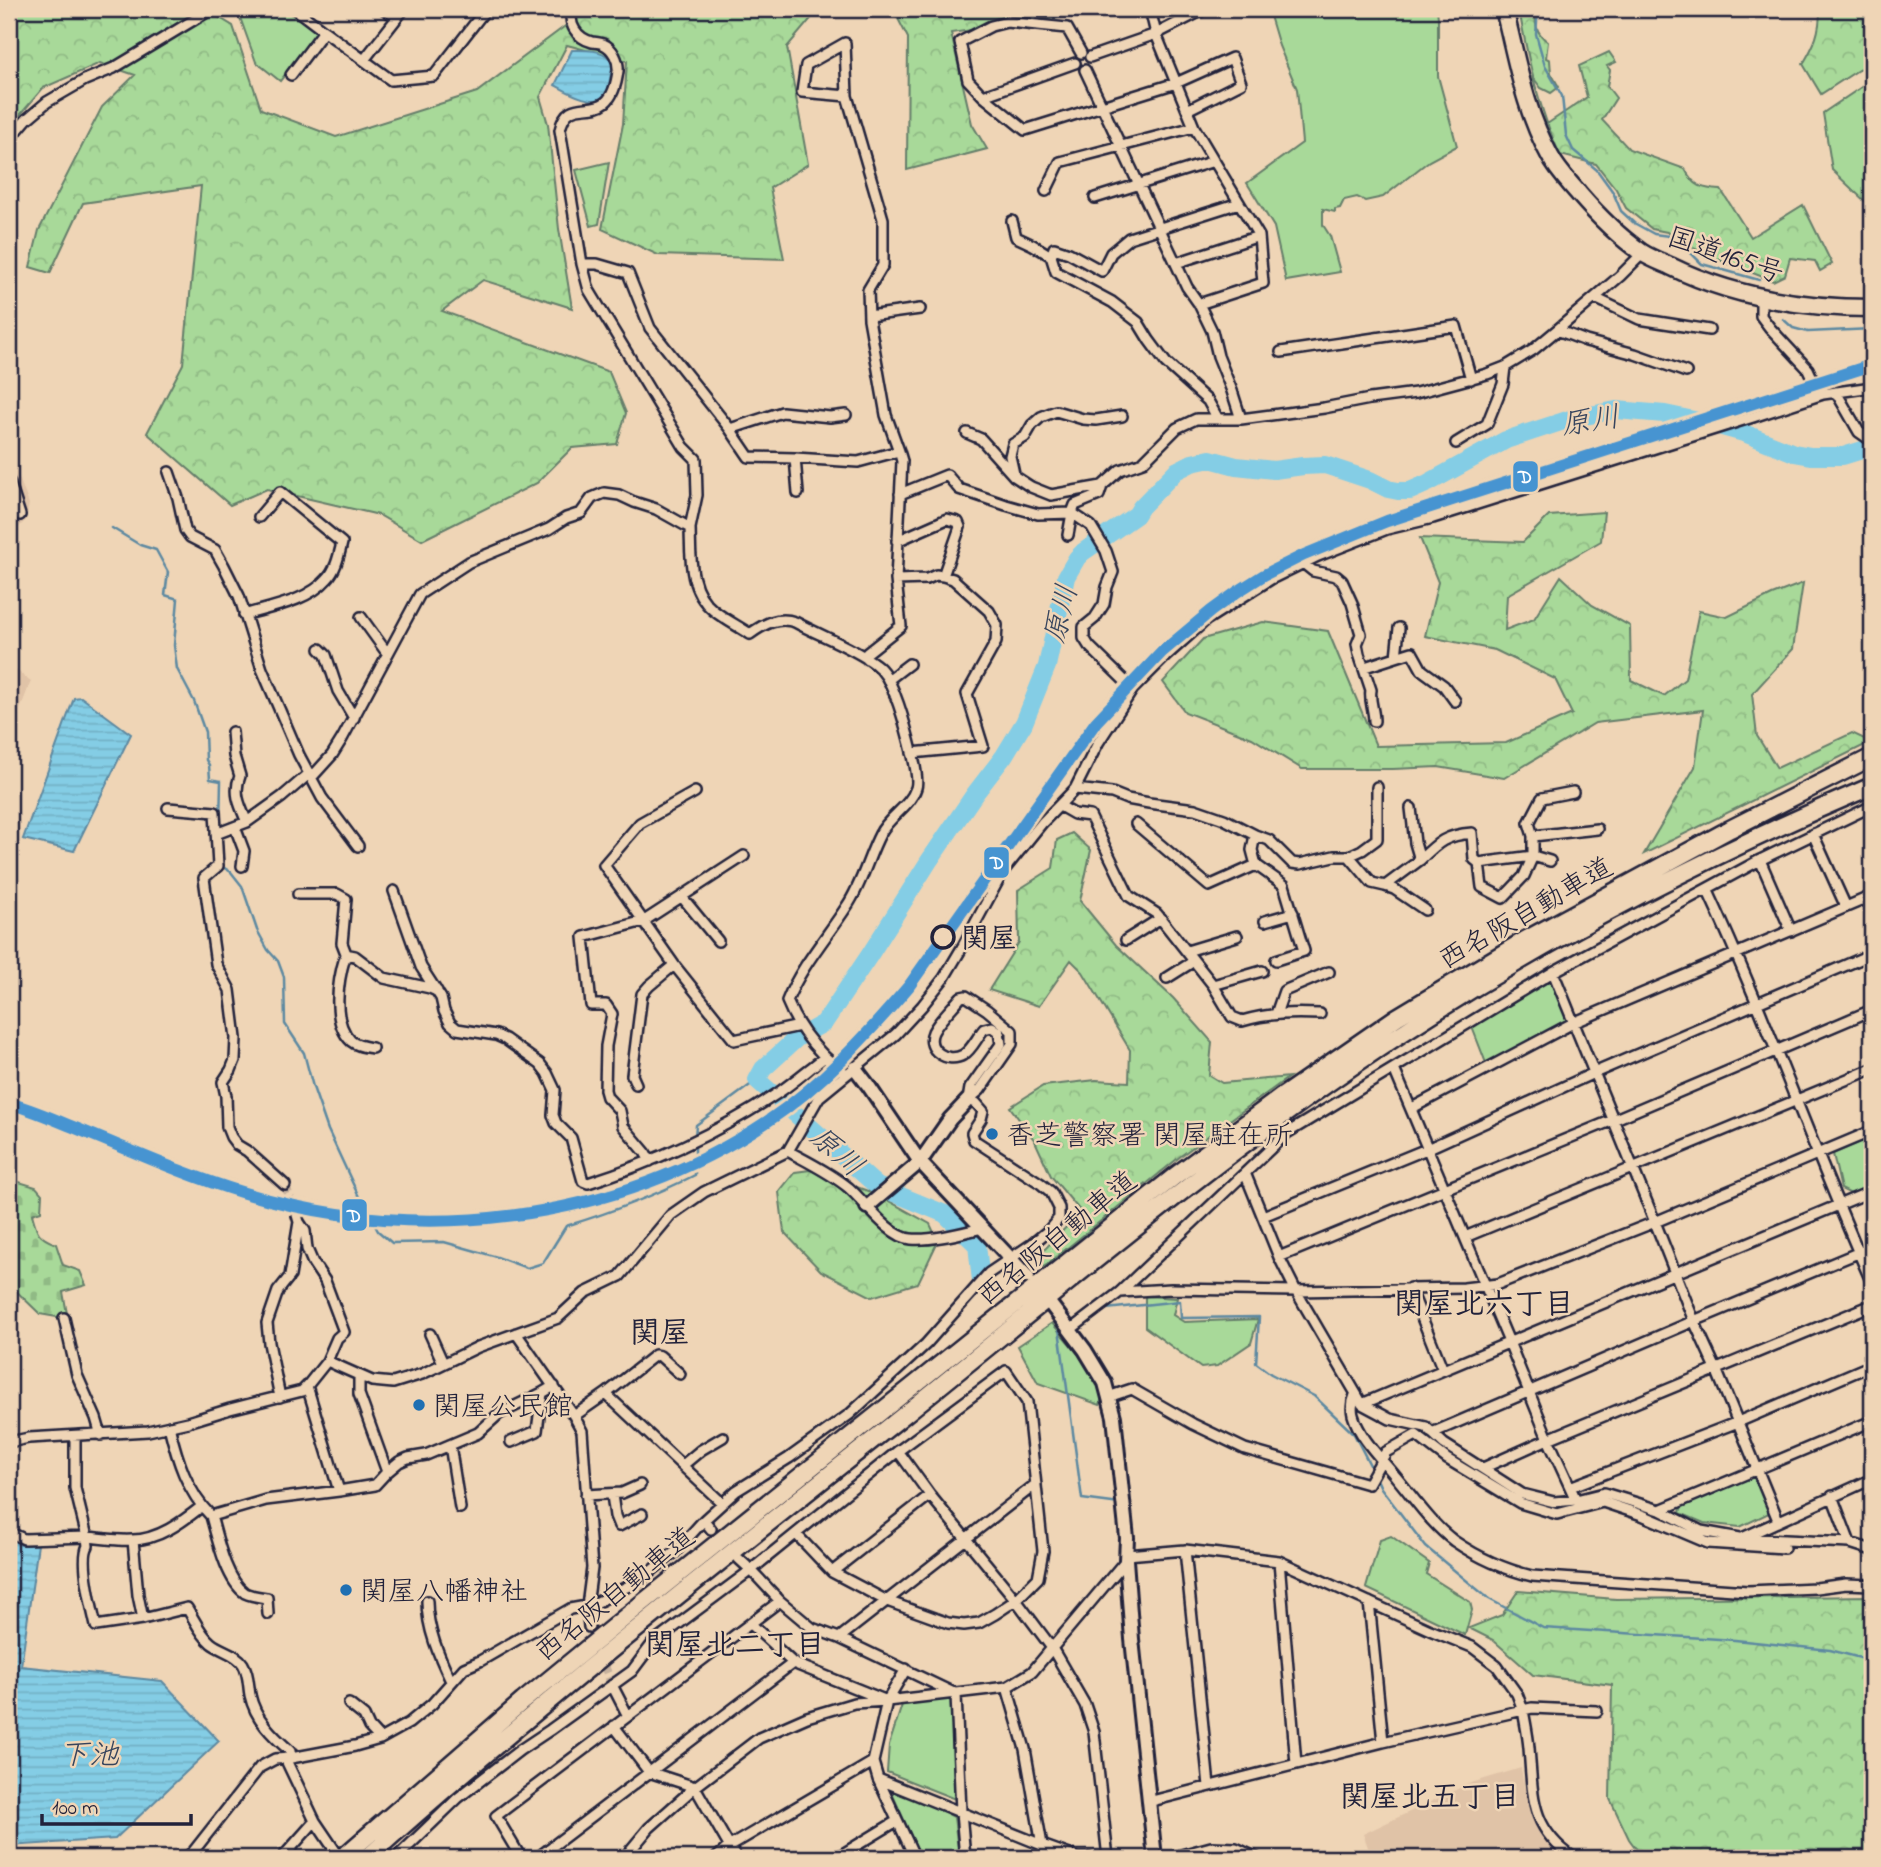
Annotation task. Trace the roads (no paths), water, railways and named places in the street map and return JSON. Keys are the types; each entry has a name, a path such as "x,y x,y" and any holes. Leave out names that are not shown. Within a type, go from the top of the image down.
{"highway":[{"name":"国道165号","path":"1504,9 1524,97 1550,158 1608,226 1643,253 1690,276 1726,288 1786,303 1872,308"},
{"name":"西名阪自動車道","path":"341,1858 523,1701 763,1506 1175,1176 1284,1095 1397,1017 1525,940 1730,829 1872,757"},
{"name":"西名阪自動車道","path":"370,1855 534,1714 655,1615 1141,1225 1295,1108 1408,1030 1533,954 1713,859 1872,786"}],"street":[{"path":"9,139 27,118 47,102 85,80 114,68 212,9"},
{"path":"295,9 391,80 434,76 486,9"},
{"path":"384,9 397,18"},
{"path":"364,60 404,9"},
{"path":"573,9 571,22 575,31 581,37 603,44 614,53 618,70 611,98 592,108 574,109 566,114 560,130 582,264 589,290 684,447 696,459 697,495 690,528 692,576 700,594 712,609 750,634 766,624 787,619 878,665 896,698 918,778 911,800 880,833 848,905 822,942 787,1001 800,1026 825,1057 869,1085 920,1162 1028,1277"},
{"path":"1150,9 1156,34 1194,127 1259,236 1263,283 1199,304"},
{"path":"1075,63 1075,58 1156,34 1205,9"},
{"path":"1075,63 1080,69 1091,65 1067,28 1007,22 991,26 960,42 968,80 983,96 1025,130 1176,83 1232,58 1241,83 1187,110"},
{"path":"291,75 324,31"},
{"path":"846,31 847,96 883,219 883,265 868,290 869,316 886,415 902,461 896,580 901,626 867,653 867,659"},
{"path":"845,43 806,65 802,92 847,96"},
{"path":"983,96 1075,63"},
{"path":"1085,69 1187,287 1212,331 1218,356 1241,418"},
{"path":"1046,191 1060,162 1194,127"},
{"path":"1095,198 1214,161"},
{"path":"1218,419 1208,401 1166,363 1138,323 1112,302 1056,272 1051,256 1054,248 1102,271 1111,253 1129,237 1239,202"},
{"path":"1012,221 1016,237 1051,256"},
{"path":"1176,263 1259,236"},
{"path":"1068,535 1075,505 1099,495 1102,486 1120,470 1143,462 1177,428 1196,419 1241,418 1416,393 1505,367 1533,350 1643,253"},
{"path":"582,264 597,264 628,274 650,328 749,457 858,462 900,451"},
{"path":"1761,297 1761,316 1808,369 1823,394"},
{"path":"1595,298 1639,319 1709,330"},
{"path":"869,316 920,309"},
{"path":"1281,352 1456,326 1471,379"},
{"path":"1557,330 1686,372"},
{"path":"1456,443 1487,424 1503,384 1505,367"},
{"path":"327,1360 372,1381 393,1383 422,1374 478,1347 558,1318 585,1293 620,1276 671,1215 704,1192 788,1151 819,1097 896,1034 944,978 1004,870 1042,823 1075,789 1098,743 1133,689 1206,620 1271,579 1387,529 1433,518 1823,394 1872,387"},
{"path":"1836,392 1858,432 1872,441"},
{"path":"1014,476 1010,456 1013,444 1024,438 1041,417 1056,411 1096,420 1122,416"},
{"path":"730,429 782,412 830,417 846,415"},
{"path":"967,433 981,439 1014,476 1051,495 1102,486"},
{"path":"794,458 798,493"},
{"path":"169,472 185,530 190,537 215,550 239,596 262,669 294,744 322,798 358,846"},
{"path":"900,494 947,475 959,489 1038,514 1072,513 1091,526 1106,551 1113,572 1104,604 1084,628 1084,638 1133,689"},
{"path":"9,481 20,515"},
{"path":"244,615 304,596 320,586 335,568 342,543 280,492 259,517"},
{"path":"216,834 247,822 311,775 332,755 420,594 469,562 581,513 597,495 619,495 656,509 690,528"},
{"path":"897,541 947,519 958,522 960,527 943,576"},
{"path":"1303,563 1313,571 1336,576 1342,581 1352,603 1361,634 1357,644 1371,690 1374,720"},
{"path":"896,580 927,579 936,575 953,579 989,611 997,625 996,642 967,694 983,746 912,753"},
{"path":"361,617 387,653"},
{"path":"1396,657 1399,628"},
{"path":"320,649 326,655 338,691 354,718"},
{"path":"1365,667 1412,652 1422,670 1444,686 1455,701"},
{"path":"888,680 909,664"},
{"path":"232,732 234,756 240,776 236,785 237,799 247,822"},
{"path":"1075,789 1112,793 1127,800 1195,809 1269,840 1292,863 1300,864 1334,856 1349,856 1377,839 1377,787"},
{"path":"695,792 640,823 604,865 674,965 734,1040 800,1026"},
{"path":"1385,886 1396,880 1437,843 1460,834 1472,833 1482,887 1503,898 1524,876 1533,856 1533,836 1529,822 1542,798 1573,792"},
{"path":"1060,806 1074,814 1090,816 1129,896 1161,918 1213,985 1232,1017 1242,1021 1276,1014 1320,1014"},
{"path":"1070,1330 1120,1292 1287,1133 1553,972 1760,859 1870,807 1872,820"},
{"path":"169,808 215,813 218,866 204,878 216,964 230,990 236,1038 235,1060 223,1082 227,1127 237,1145 285,1185"},
{"path":"1411,808 1420,860"},
{"path":"1136,824 1209,886 1256,865"},
{"path":"235,827 244,851 242,866"},
{"path":"1533,836 1597,829"},
{"path":"1813,834 1846,907"},
{"path":"1255,835 1252,850 1256,865 1284,885 1304,951 1276,960"},
{"path":"650,1161 623,1126 621,1111 607,1097 606,1046 612,1014 606,1005 591,1005 584,937 644,921 744,856"},
{"path":"1349,856 1372,883 1394,890 1425,910"},
{"path":"1479,863 1533,856 1550,861"},
{"path":"1760,859 1791,931"},
{"path":"1707,889 1738,954 1872,1283"},
{"path":"394,891 421,967 437,991 450,1023 457,1029 505,1039 540,1064 547,1073 555,1090 553,1115 556,1123 571,1138 583,1181 588,1183 629,1170 723,1126 768,1099 825,1057"},
{"path":"298,894 337,894 346,899 342,943 347,956"},
{"path":"1412,1108 1573,1023 1872,896"},
{"path":"682,897 718,941"},
{"path":"1265,921 1293,913"},
{"path":"1126,940 1161,918"},
{"path":"1187,951 1237,936"},
{"path":"1263,1216 1429,1148 1594,1073 1872,954"},
{"path":"347,956 355,956 384,978 437,991"},
{"path":"347,956 340,976 338,995 341,1023 352,1042 372,1048"},
{"path":"1167,978 1194,961"},
{"path":"636,1084 632,1075 642,994 674,965"},
{"path":"1213,985 1262,971"},
{"path":"1276,1014 1284,992 1329,972"},
{"path":"1553,972 1693,1321 1716,1369 1778,1520"},
{"path":"867,1207 920,1162 950,1119 980,1090 1012,1044 1012,1031 966,996 961,997 934,1031 930,1041 933,1049 954,1059 966,1054 984,1029 992,1027 999,1032 1001,1044 970,1088 968,1100"},
{"path":"1279,1257 1613,1121 1872,1010"},
{"path":"1394,1069 1576,1500"},
{"path":"1465,1237 1872,1069"},
{"path":"185,1858 193,1852 260,1767 275,1759 380,1739 409,1723 464,1668 570,1609 592,1605 640,1580 675,1552 704,1520 736,1491 789,1458 850,1414 926,1343 989,1273 1049,1230 1059,1218 1059,1208 1051,1192 974,1140 972,1133 984,1111 968,1100"},
{"path":"1120,1292 1171,1289 1296,1291 1486,1287 1655,1222 1872,1131"},
{"path":"788,1151 835,1178 896,1234 910,1240 982,1228"},
{"path":"1245,1173 1279,1257 1296,1291 1362,1404 1390,1419 1426,1427 1444,1444 1522,1494 1554,1502 1604,1493 1660,1510 1701,1531 1740,1538 1850,1543 1872,1550"},
{"path":"1362,1404 1872,1191"},
{"path":"9,1442 29,1438 148,1431 169,1426 302,1391 327,1360 337,1338 344,1332 325,1281 307,1249 305,1231 298,1219 290,1276 278,1291 267,1323 279,1397"},
{"path":"1432,1433 1872,1247"},
{"path":"1410,1288 1443,1370"},
{"path":"1051,1305 1085,1350 1105,1383 1114,1417 1155,1858"},
{"path":"1483,1468 1872,1305"},
{"path":"64,1318 77,1375 101,1435"},
{"path":"516,1333 582,1431 592,1568 587,1606 589,1627"},
{"path":"430,1334 443,1363"},
{"path":"574,1416 655,1355 660,1356 680,1374"},
{"path":"1570,1487 1738,1422 1872,1364"},
{"path":"396,1858 458,1798 520,1750 632,1671 653,1643 666,1632 751,1570 898,1451 1006,1371 1027,1402 1042,1551 1041,1566 1038,1578 1016,1600 995,1614 979,1623 964,1625 948,1623 887,1601 832,1572 796,1534"},
{"path":"359,1376 359,1394 387,1472"},
{"path":"307,1386 339,1491"},
{"path":"211,1516 266,1500 375,1485 399,1462 426,1455 478,1433 499,1414 554,1386"},
{"path":"1108,1397 1132,1389 1193,1424 1245,1449 1368,1484 1387,1452 1416,1435 1447,1459 1520,1503 1532,1507 1557,1514 1603,1502 1709,1543 1784,1548"},
{"path":"511,1442 537,1431 542,1393"},
{"path":"606,1394 722,1503"},
{"path":"1355,1395 1351,1404 1353,1417 1380,1464 1451,1538 1483,1560 1510,1571 1532,1576 1748,1591 1846,1584 1872,1585"},
{"path":"1660,1510 1872,1421"},
{"path":"169,1426 185,1478 201,1507 211,1516 230,1572 246,1593 267,1598 268,1614"},
{"path":"75,1436 75,1488 89,1546 85,1551 96,1626 187,1608 206,1639 242,1662 257,1713 268,1731 290,1751 288,1758 315,1821 341,1858"},
{"path":"683,1465 723,1437"},
{"path":"450,1445 460,1508"},
{"path":"898,1451 1052,1648 1085,1705 1094,1732 1108,1858"},
{"path":"1740,1538 1872,1479"},
{"path":"839,1638 1036,1484"},
{"path":"586,1496 622,1493 640,1485"},
{"path":"612,1495 619,1526 642,1514"},
{"path":"832,1572 930,1495"},
{"path":"1832,1496 1850,1543"},
{"path":"9,1532 24,1539 87,1537 133,1540 163,1532 201,1507"},
{"path":"704,1520 711,1529"},
{"path":"133,1540 142,1619"},
{"path":"1185,1550 1209,1786"},
{"path":"624,1858 649,1828 695,1787 759,1738 807,1717 854,1703 1007,1687 1032,1672 1126,1558 1185,1550 1279,1560 1472,1647 1484,1655 1507,1679 1524,1710 1531,1793 1536,1811 1555,1844 1574,1858"},
{"path":"739,1559 780,1601 812,1628 839,1638 956,1694"},
{"path":"1279,1560 1296,1764"},
{"path":"427,1601 437,1651 451,1681"},
{"path":"521,1858 496,1816 780,1601"},
{"path":"1369,1602 1383,1742"},
{"path":"751,1624 793,1664 887,1700"},
{"path":"537,1858 793,1664"},
{"path":"906,1669 887,1700 873,1762 878,1779 915,1858"},
{"path":"612,1685 628,1716"},
{"path":"1007,1687 1026,1749 1043,1858"},
{"path":"956,1694 965,1858"},
{"path":"349,1704 364,1716 369,1727 380,1739"},
{"path":"1148,1802 1383,1742 1532,1708 1597,1711"},
{"path":"614,1726 649,1772 695,1787 736,1858"},
{"path":"716,1858 730,1846 873,1762"},
{"path":"878,1779 1042,1845 1088,1858"},
{"path":"282,1858 315,1821"},
{"path":"836,1858 897,1821"},
{"path":"1170,1858 1211,1847 1236,1848 1257,1858"}],"water":[{"path":"572,50 597,52 611,60 608,89 601,99 588,100 555,85"},
{"path":"81,697 131,734 74,851 23,839 74,698"},
{"name":"下池","path":"9,1539 21,1545 38,1544 21,1666 162,1681 219,1741 115,1839 9,1846"}],"waterway":[{"path":"1538,9 1536,34 1545,66 1562,96 1566,135 1573,150 1597,170 1613,192 1621,211 1634,223 1654,234 1669,236 1680,242 1702,264 1759,280"},
{"path":"1783,319 1793,328 1808,332 1872,329"},
{"name":"原川","path":"981,1281 977,1245 945,1214 877,1186 757,1080 763,1069 797,1038 824,1023 929,861 1004,756 1024,723 1047,666 1066,577 1083,552 1136,515 1176,471 1192,463 1210,459 1236,466 1274,470 1325,465 1388,489 1410,491 1506,440 1570,419 1616,410 1665,414 1708,423 1744,433 1794,453 1811,456 1843,456 1872,447"},
{"path":"112,528 140,545 156,550 168,572 165,595 178,599 174,645 177,669 194,701 205,732 210,779 221,781 220,825"},
{"path":"221,866 231,872 242,886 257,930 268,950 278,961 284,977 285,1024 304,1053 328,1130 359,1197 378,1231 392,1243 444,1242 527,1268 543,1263 566,1226 632,1204 695,1175 695,1143"},
{"path":"695,1137 696,1125 757,1080"},
{"path":"1100,1312 1106,1309 1180,1301 1181,1318 1259,1317 1256,1363 1271,1374 1314,1396 1354,1434 1373,1471"},
{"path":"1062,1327 1059,1329 1082,1499 1120,1504"},
{"path":"1376,1477 1381,1488 1426,1547 1489,1599 1543,1628 1735,1640 1830,1650 1872,1661"}],"tunnel":[{"path":"285,1185 297,1215"},
{"path":"589,1627 612,1685"}],"place":[{"name":"関屋","path":"943,937"},
{"name":"香芝警察署 関屋駐在所","path":"992,1134"},
{"name":"関屋公民館","path":"419,1405"},
{"name":"関屋八幡神社","path":"346,1590"}],"district":[{"name":"関屋北六丁目","path":"1484,1303"},
{"name":"関屋","path":"660,1332"},
{"name":"関屋北二丁目","path":"735,1644"},
{"name":"関屋北五丁目","path":"1430,1796"}]}
